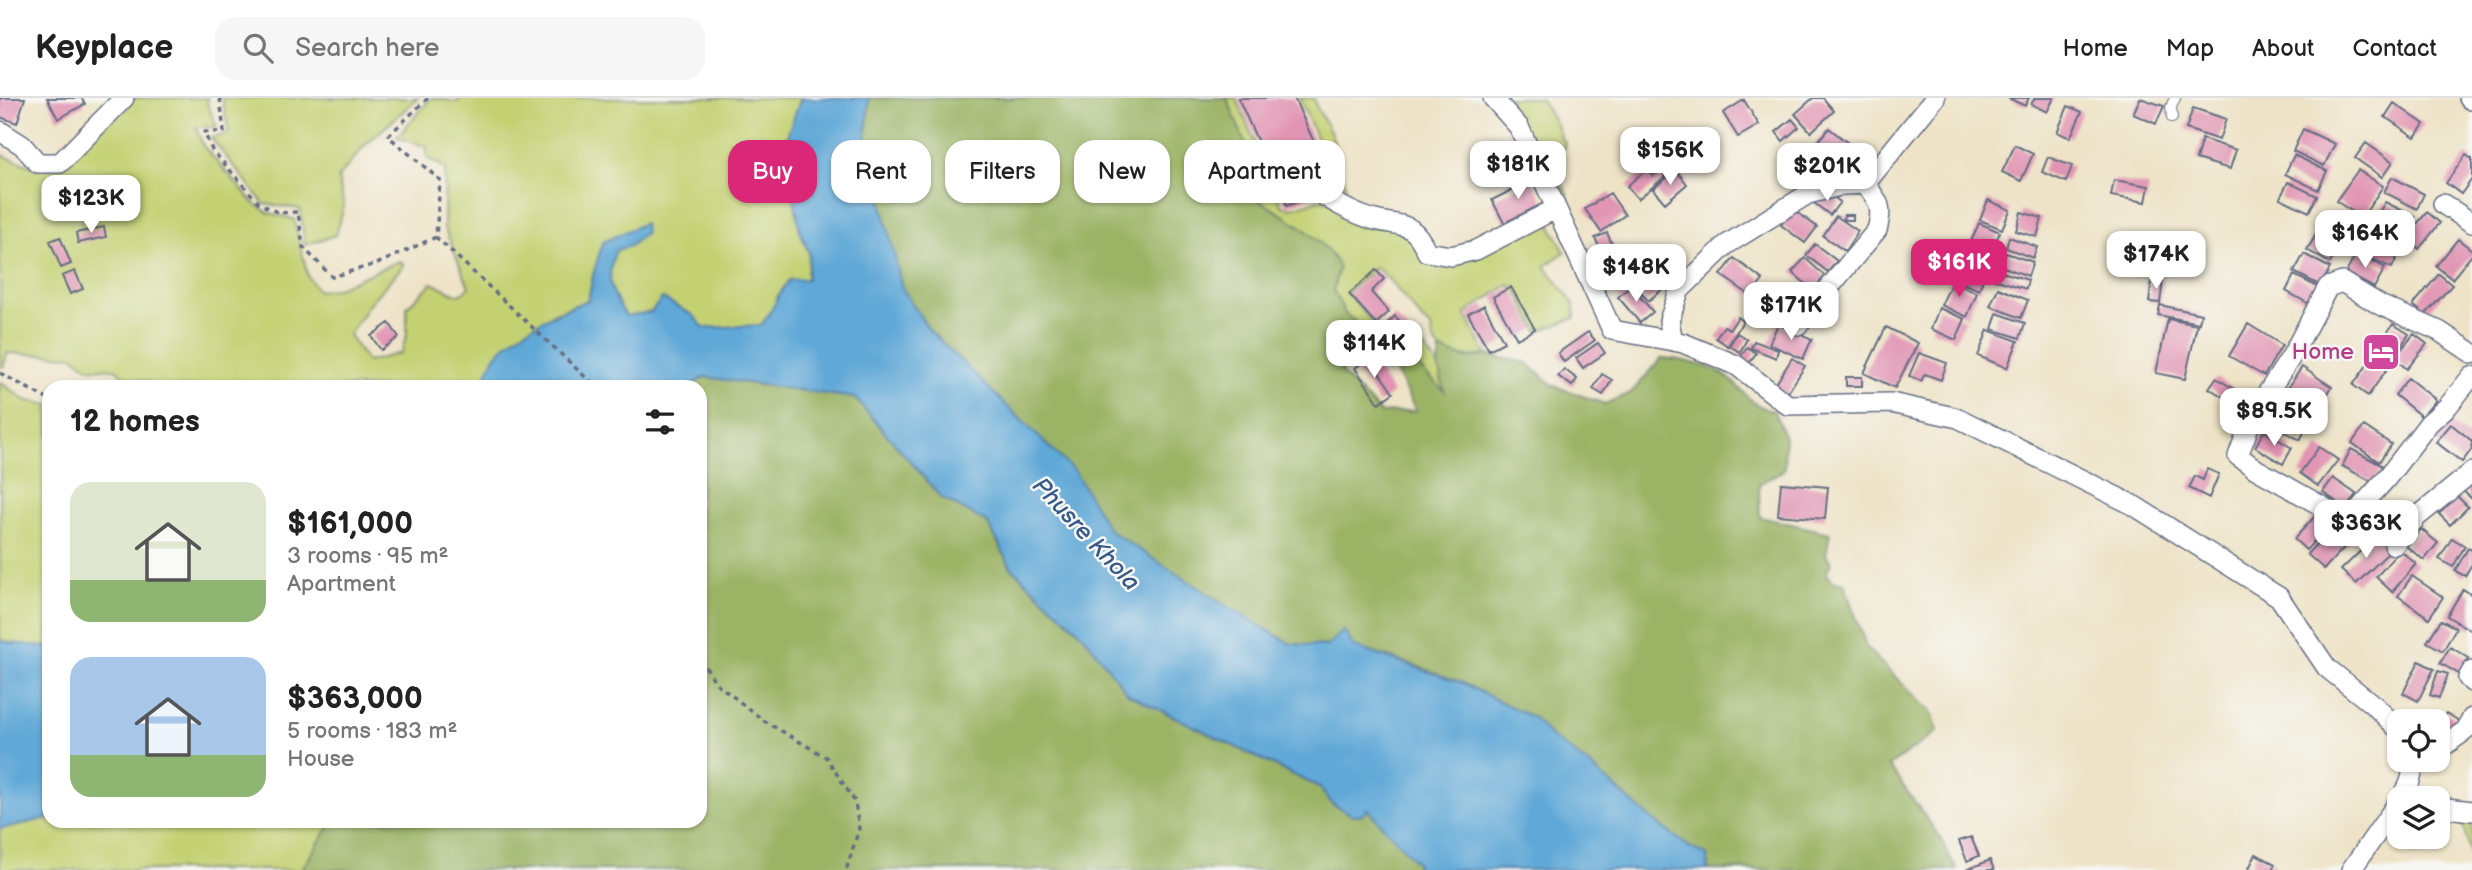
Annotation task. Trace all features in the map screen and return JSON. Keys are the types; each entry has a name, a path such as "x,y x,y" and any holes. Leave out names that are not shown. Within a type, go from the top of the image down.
{"street":[{"path":"0,131 22,145 38,163 60,163 124,98"},
{"path":"1493,98 1519,127 1612,330 1683,343 1736,365 1788,405 1891,403 1958,418 2133,505 2279,597 2327,668 2387,718"},
{"path":"1673,341 1669,321 1679,291 1726,245 1808,194 1843,185 1866,184 1935,98"},
{"path":"1798,325 1877,230 1881,214 1876,198 1866,184"},
{"path":"1337,203 1376,220 1405,224 1419,235 1427,252 1451,256 1476,250 1555,209"},
{"path":"2443,204 2472,223"},
{"path":"2472,353 2439,331 2380,305 2342,282 2328,287 2291,357 2253,415 2238,456 2348,521 2386,479 2429,423 2448,406 2472,376"},
{"path":"2394,545 2417,517 2472,472"},
{"path":"2472,671 2468,678 2472,682"},
{"path":"2450,741 2466,730 2472,718"},
{"path":"2450,808 2472,811"},
{"path":"2351,870 2387,821"}],"lane":[{"path":"2172,118 2171,107 2175,98"}],"path":[{"path":"220,98 224,132 204,132 212,150 259,203 279,214 298,212 303,247 332,277 379,263 436,237"},
{"path":"428,98 388,136 440,180 436,237"},
{"path":"436,237 589,380"},
{"path":"0,373 42,397"},
{"path":"707,669 716,683 764,721 826,757 855,802 859,829 847,867 849,870"}],"green space":[{"path":"132,98 208,98 207,103 217,127 196,127 203,146 254,203 269,213 294,219 308,277 318,291 335,289 399,261 404,265 371,301 349,335 367,362 401,353 407,334 407,307 432,283 459,295 469,287 444,227 445,168 427,158 427,147 397,137 431,98 458,102 461,98 801,98 793,140 728,140 728,203 795,203 800,231 809,253 807,279 778,295 773,311 761,326 704,328 693,315 651,312 626,316 612,292 611,269 616,250 630,246 643,224 594,271 588,300 552,314 484,380 141,380 124,376 115,369 89,368 73,356 7,353 4,366 0,367 0,154 38,169"},
{"path":"222,98 418,98 364,146 338,178 344,206 336,235 305,245 300,209 264,204 211,138 229,133"},
{"path":"869,98 1227,98 1244,140 1184,140 1184,203 1264,203 1292,220 1323,246 1339,267 1333,290 1345,314 1369,332 1362,350 1339,351 1342,374 1381,413 1416,411 1393,366 1412,361 1444,391 1438,366 1440,350 1466,358 1487,355 1527,363 1554,386 1605,404 1631,393 1662,358 1696,364 1726,376 1752,401 1774,411 1785,438 1784,470 1759,484 1760,517 1830,533 1826,554 1831,563 1826,574 1833,582 1844,583 1867,649 1932,713 1938,731 1889,766 1939,836 1957,870 1708,870 1706,855 1691,848 1655,822 1589,765 1549,735 1533,718 1460,682 1411,664 1354,647 1291,644 1109,530 1074,472 930,331 902,288 882,203 931,203 931,140 866,138"},
{"path":"1227,98 1236,98 1254,140 1243,140"},
{"path":"1299,98 1314,98 1333,140 1318,140"},
{"path":"1502,98 1540,98 1554,121 1560,137 1565,142 1564,148 1558,152 1562,184 1568,194 1568,223"},
{"path":"1263,203 1281,203 1282,206 1291,208 1308,203 1333,203 1405,229 1424,257 1437,267 1485,249 1538,224 1550,224 1565,252 1545,266 1574,304 1575,318 1538,331 1516,289 1508,285 1465,314 1487,355 1451,354 1437,345 1431,328 1376,267 1347,293 1401,356 1418,340 1438,366 1445,392 1393,366 1388,372 1362,350 1369,332 1345,314 1333,290 1339,267 1303,228"},
{"path":"705,377 855,398 942,498 988,523 1011,568 1083,635 1128,694 1320,787 1332,804 1367,808 1418,863 1415,870 301,870 328,828 707,828 707,380 700,380"},
{"path":"0,382 25,400 42,404 42,646 0,640"},
{"path":"2472,816 2472,861 2461,818"},
{"path":"42,820 42,828 328,828 301,870 0,870 0,829"}],"water":[{"name":"Phusre Khola","path":"801,98 869,98 866,140 831,140 831,203 882,203 902,288 930,331 1075,472 1109,530 1291,644 1327,646 1344,630 1354,647 1460,682 1534,718 1549,735 1589,765 1655,822 1691,848 1707,855 1708,870 1415,870 1417,863 1367,809 1363,815 1352,815 1332,804 1320,787 1128,694 1083,635 1011,567 988,523 942,498 855,398 705,377 700,380 484,380 498,353 517,336 588,300 603,242 644,223 645,233 630,246 616,250 611,269 613,292 626,316 651,312 662,298 693,315 704,328 761,325 789,280 807,279 809,253 800,231 795,203 817,203 817,140 788,140"},
{"path":"0,640 42,646 42,820 0,829"}],"building":[{"path":"0,98 25,98 17,123 0,117"},
{"path":"47,98 82,98 85,104 58,119"},
{"path":"1238,98 1294,98 1313,140 1257,140"},
{"path":"1813,98 1823,98 1834,111 1811,132 1795,114"},
{"path":"2008,98 2029,98 2025,106"},
{"path":"2035,98 2054,98 2047,112 2031,104"},
{"path":"2140,98 2164,106 2156,124 2133,114"},
{"path":"1744,100 1759,125 1738,137 1723,113"},
{"path":"2394,103 2424,124 2415,137 2385,117"},
{"path":"2068,106 2082,112 2070,138 2057,132"},
{"path":"2193,108 2226,119 2219,140 2186,129"},
{"path":"1792,119 1799,127 1783,141 1776,132"},
{"path":"1829,128 1854,148 1841,164 1816,143"},
{"path":"2303,129 2335,144 2324,166 2293,151"},
{"path":"2202,139 2236,150 2230,169 2196,159"},
{"path":"2366,143 2393,162 2382,177 2355,158"},
{"path":"2015,145 2033,154 2021,181 2002,172"},
{"path":"2294,155 2327,171 2318,190 2285,174"},
{"path":"2466,155 2472,159 2472,179 2461,194 2446,183"},
{"path":"2048,157 2072,166 2066,182 2042,172"},
{"path":"1647,169 1653,176 1661,170 1666,176 1638,199 1627,186"},
{"path":"1676,170 1687,184 1665,203 1653,189"},
{"path":"2358,170 2383,186 2362,218 2336,201"},
{"path":"2392,177 2424,194 2417,209 2384,192"},
{"path":"1532,180 1544,203 1504,223 1492,200"},
{"path":"2114,180 2149,186 2146,202 2111,196"},
{"path":"2288,182 2317,196 2309,212 2280,198"},
{"path":"1610,193 1625,215 1601,232 1585,209"},
{"path":"1830,194 1840,202 1830,215 1810,200"},
{"path":"1988,200 2010,210 2002,229 1980,220"},
{"path":"2385,202 2415,217 2398,247 2401,249 2392,268 2361,254 2370,234 2388,242 2366,231"},
{"path":"1793,209 1817,227 1805,243 1781,225"},
{"path":"2021,212 2042,218 2037,237 2016,231"},
{"path":"2427,212 2440,223 2419,249 2406,237"},
{"path":"1844,215 1853,215 1853,220 1843,220"},
{"path":"1836,216 1858,231 1845,251 1823,236"},
{"path":"1979,223 2000,232 1990,255 1969,246"},
{"path":"104,227 106,237 78,243 76,233"},
{"path":"2318,231 2341,244 2330,263 2307,250"},
{"path":"1607,233 1614,248 1602,253 1595,238"},
{"path":"60,237 71,264 61,268 50,241"},
{"path":"2009,237 2037,247 2033,258 2006,248"},
{"path":"2458,239 2472,250 2472,255 2452,279 2436,266"},
{"path":"1815,244 1837,261 1828,272 1806,255"},
{"path":"1966,252 1990,261 1979,290 1954,280"},
{"path":"2357,252 2385,268 2374,288 2346,273"},
{"path":"2006,253 2033,262 2028,276 2001,266"},
{"path":"2304,254 2330,268 2321,286 2294,272"},
{"path":"1734,258 1763,280 1751,296 1721,275"},
{"path":"1805,258 1825,276 1813,290 1792,272"},
{"path":"1643,261 1665,287 1648,301 1627,275"},
{"path":"1376,270 1384,279 1371,292 1389,312 1376,324 1349,294"},
{"path":"1996,270 2028,280 2026,289 1994,279"},
{"path":"75,271 83,289 70,294 62,276"},
{"path":"2439,274 2452,285 2425,315 2413,305"},
{"path":"2294,275 2320,288 2311,305 2286,291"},
{"path":"2152,279 2163,280 2160,303 2149,302"},
{"path":"1952,282 1977,293 1967,317 1941,305"},
{"path":"1631,286 1653,312 1640,323 1618,297"},
{"path":"1511,287 1535,329 1517,339 1493,297"},
{"path":"1998,288 2028,300 2021,318 1990,306"},
{"path":"1484,305 1504,342 1489,350 1468,314"},
{"path":"2160,305 2201,314 2199,323 2158,315"},
{"path":"1939,308 1965,319 1956,340 1931,329"},
{"path":"1997,313 2025,323 2020,338 1992,329"},
{"path":"1395,316 1415,338 1400,352 1380,330"},
{"path":"1738,317 1743,321 1728,346 1716,338 1724,326 1730,329"},
{"path":"2168,319 2197,325 2185,379 2156,373"},
{"path":"389,323 399,337 381,350 371,336"},
{"path":"1778,324 1812,339 1803,359 1769,344"},
{"path":"2248,324 2282,345 2264,376 2229,356"},
{"path":"2393,324 2409,334 2390,363 2374,353"},
{"path":"1886,327 1918,343 1895,388 1864,373"},
{"path":"1988,330 2018,341 2007,368 1978,356"},
{"path":"1588,332 1595,340 1564,362 1558,353"},
{"path":"1737,333 1747,339 1740,352 1729,346"},
{"path":"2414,334 2427,344 2407,369 2394,358"},
{"path":"1754,341 1778,350 1776,358 1751,348"},
{"path":"1598,343 1605,353 1583,368 1576,358"},
{"path":"1747,347 1756,353 1748,365 1739,359"},
{"path":"1919,353 1947,363 1941,380 1925,374 1921,381 1909,376"},
{"path":"1369,358 1393,393 1379,403 1355,368"},
{"path":"1792,358 1805,366 1787,394 1774,387"},
{"path":"2372,358 2387,369 2368,396 2353,385"},
{"path":"2302,367 2332,387 2313,416 2282,397"},
{"path":"1564,369 1577,379 1572,386 1558,376"},
{"path":"1602,374 1612,380 1603,395 1593,389"},
{"path":"1846,377 1862,377 1862,386 1846,386"},
{"path":"2216,378 2254,401 2247,412 2209,388"},
{"path":"2408,378 2436,400 2422,417 2395,395"},
{"path":"2278,401 2311,419 2300,440 2267,422"},
{"path":"2451,424 2472,441 2472,449 2462,462 2436,442"},
{"path":"2364,426 2391,444 2379,462 2352,443"},
{"path":"2264,431 2292,448 2283,464 2255,447"},
{"path":"2319,447 2338,460 2318,486 2300,473"},
{"path":"2351,449 2383,466 2374,483 2342,466"},
{"path":"2207,469 2219,474 2209,498 2189,488 2195,476 2203,480"},
{"path":"2333,478 2356,494 2346,509 2323,492"},
{"path":"2472,480 2472,499 2462,490"},
{"path":"1781,483 1828,487 1825,519 1778,515"},
{"path":"2457,496 2468,507 2450,525 2439,514"},
{"path":"2385,504 2408,516 2402,529 2378,517"},
{"path":"2317,514 2329,525 2306,550 2294,539"},
{"path":"2337,522 2354,537 2324,569 2307,554"},
{"path":"2421,529 2438,543 2424,560 2406,546"},
{"path":"2377,535 2391,550 2356,584 2341,570"},
{"path":"2452,538 2465,546 2453,567 2439,559"},
{"path":"2468,548 2472,550 2472,564 2465,576 2455,571"},
{"path":"2400,550 2416,564 2392,592 2376,577"},
{"path":"2412,576 2443,597 2429,618 2398,596"},
{"path":"2463,589 2472,595 2472,631 2447,616"},
{"path":"2441,620 2456,628 2443,651 2427,642"},
{"path":"2450,647 2469,658 2459,674 2440,663"},
{"path":"2419,661 2434,669 2418,701 2403,693"},
{"path":"2438,671 2448,674 2439,698 2430,695"},
{"path":"2450,715 2461,722 2450,739"},
{"path":"1971,837 1979,856 1967,861 1959,841"},
{"path":"2256,854 2275,864 2272,870 2248,870"},
{"path":"1990,860 1994,870 1966,870"}],"place":[{"name":"Home","path":"2381,352"}]}
